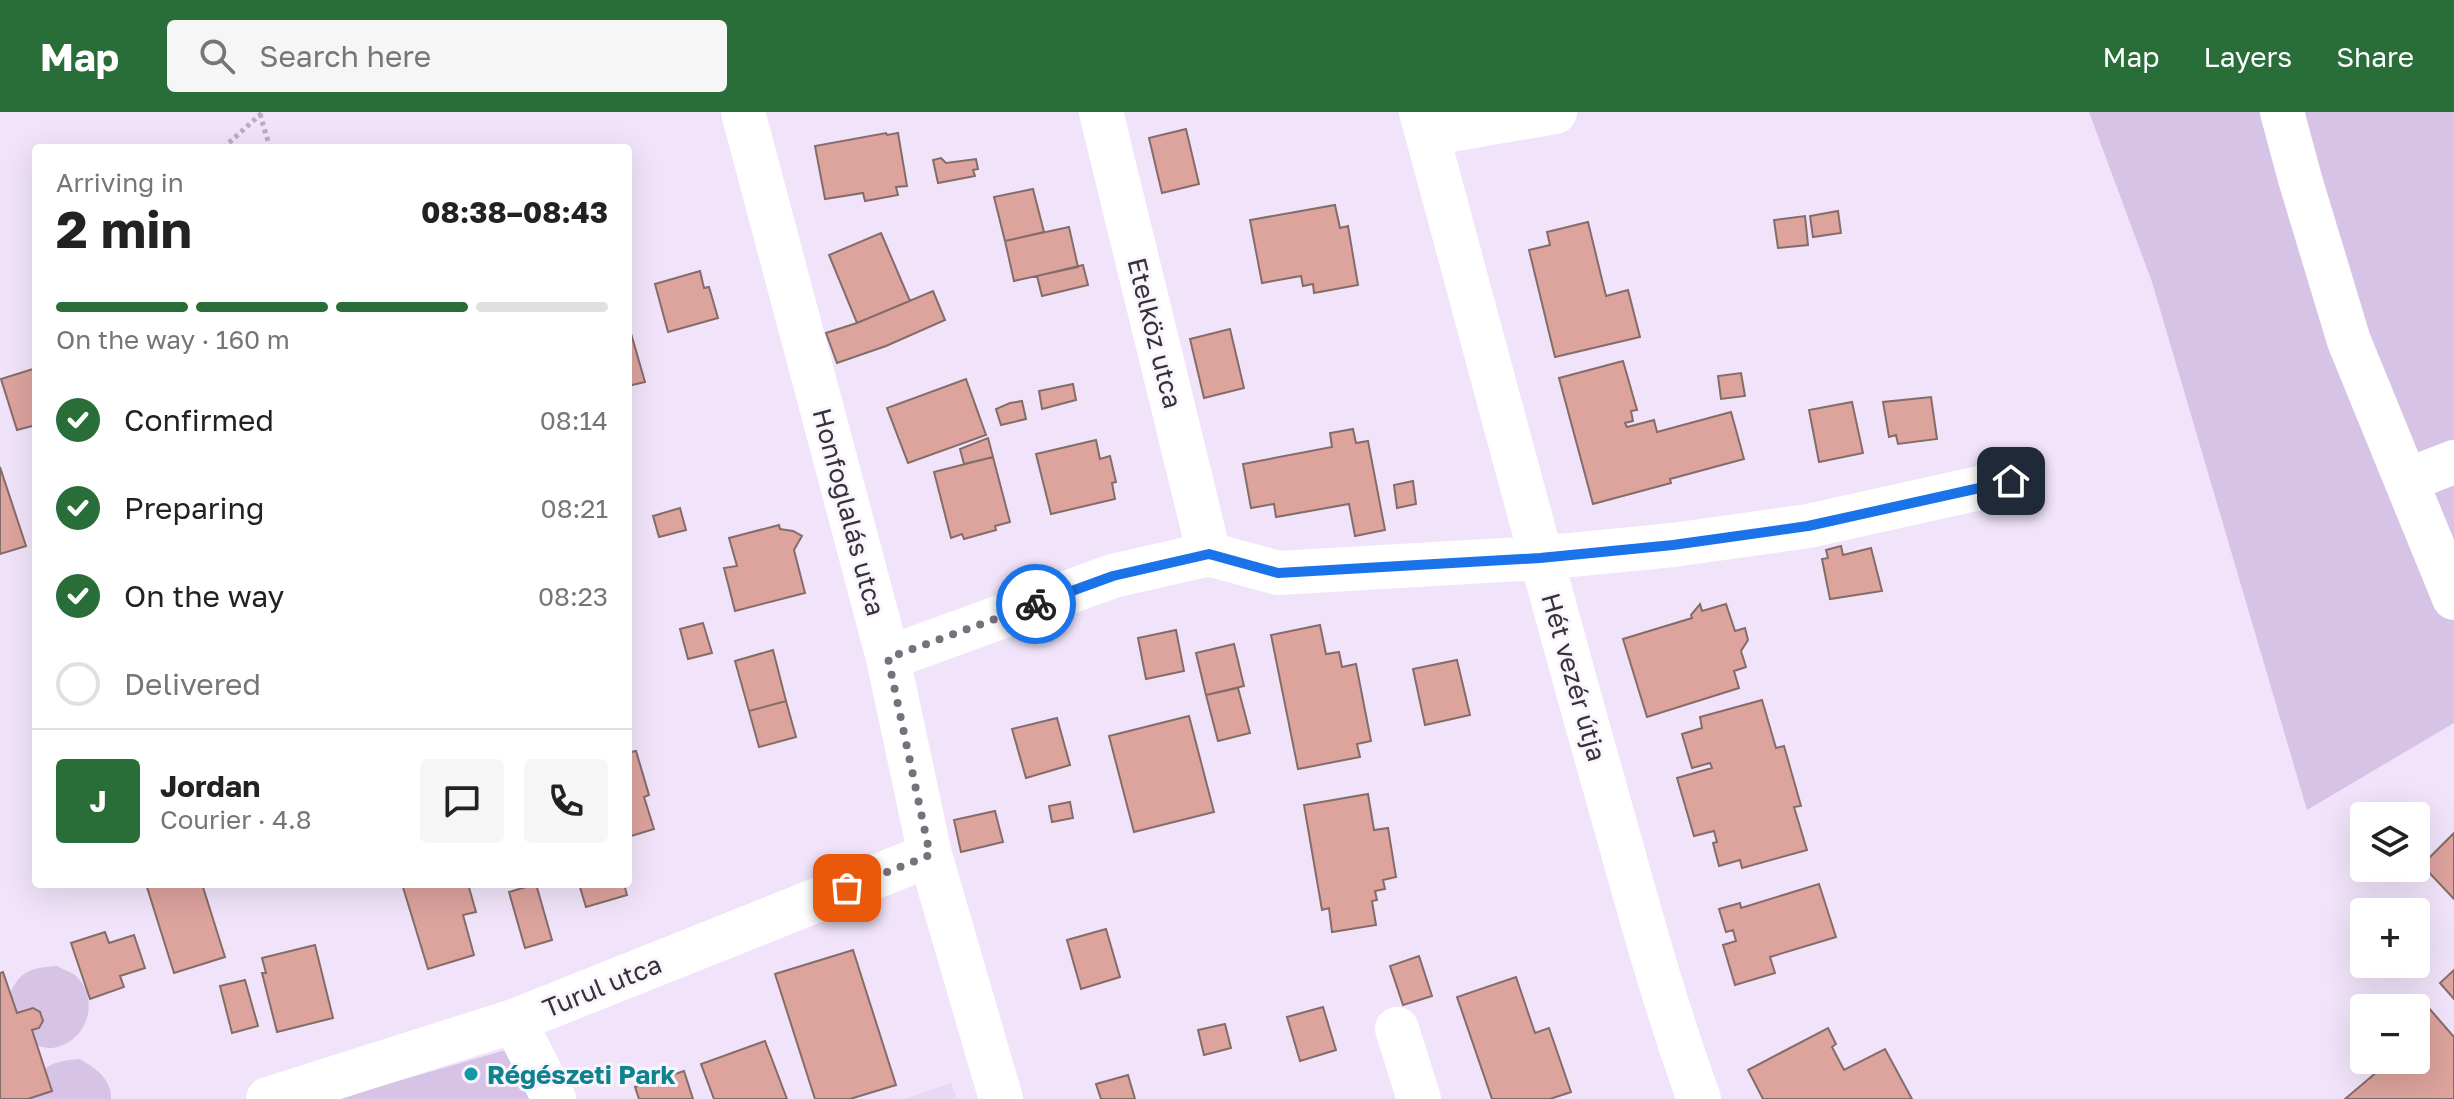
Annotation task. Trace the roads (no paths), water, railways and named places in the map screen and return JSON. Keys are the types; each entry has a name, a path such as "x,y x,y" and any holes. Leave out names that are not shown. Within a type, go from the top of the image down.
{"street":[{"name":"Honfoglalás utca","path":"743,112 888,658 930,855 1001,1099"},
{"name":"Etelköz utca","path":"1101,112 1209,554"},
{"path":"1424,123 1555,112"},
{"path":"2282,112 2349,341 2454,598"},
{"name":"Hét vezér útja","path":"1424,123 1640,916 1699,1099"},
{"path":"2407,480 2454,462"},
{"path":"888,658 1113,576 1209,554 1278,573 1540,558 1673,545 1808,526 2011,481"},
{"name":"Turul utca","path":"268,1099 514,1021 930,855"},
{"path":"514,1021 554,1099"},
{"path":"1397,1029 1419,1099"}],"place":[{"name":"Régészeti Park","path":"471,1074"}]}
